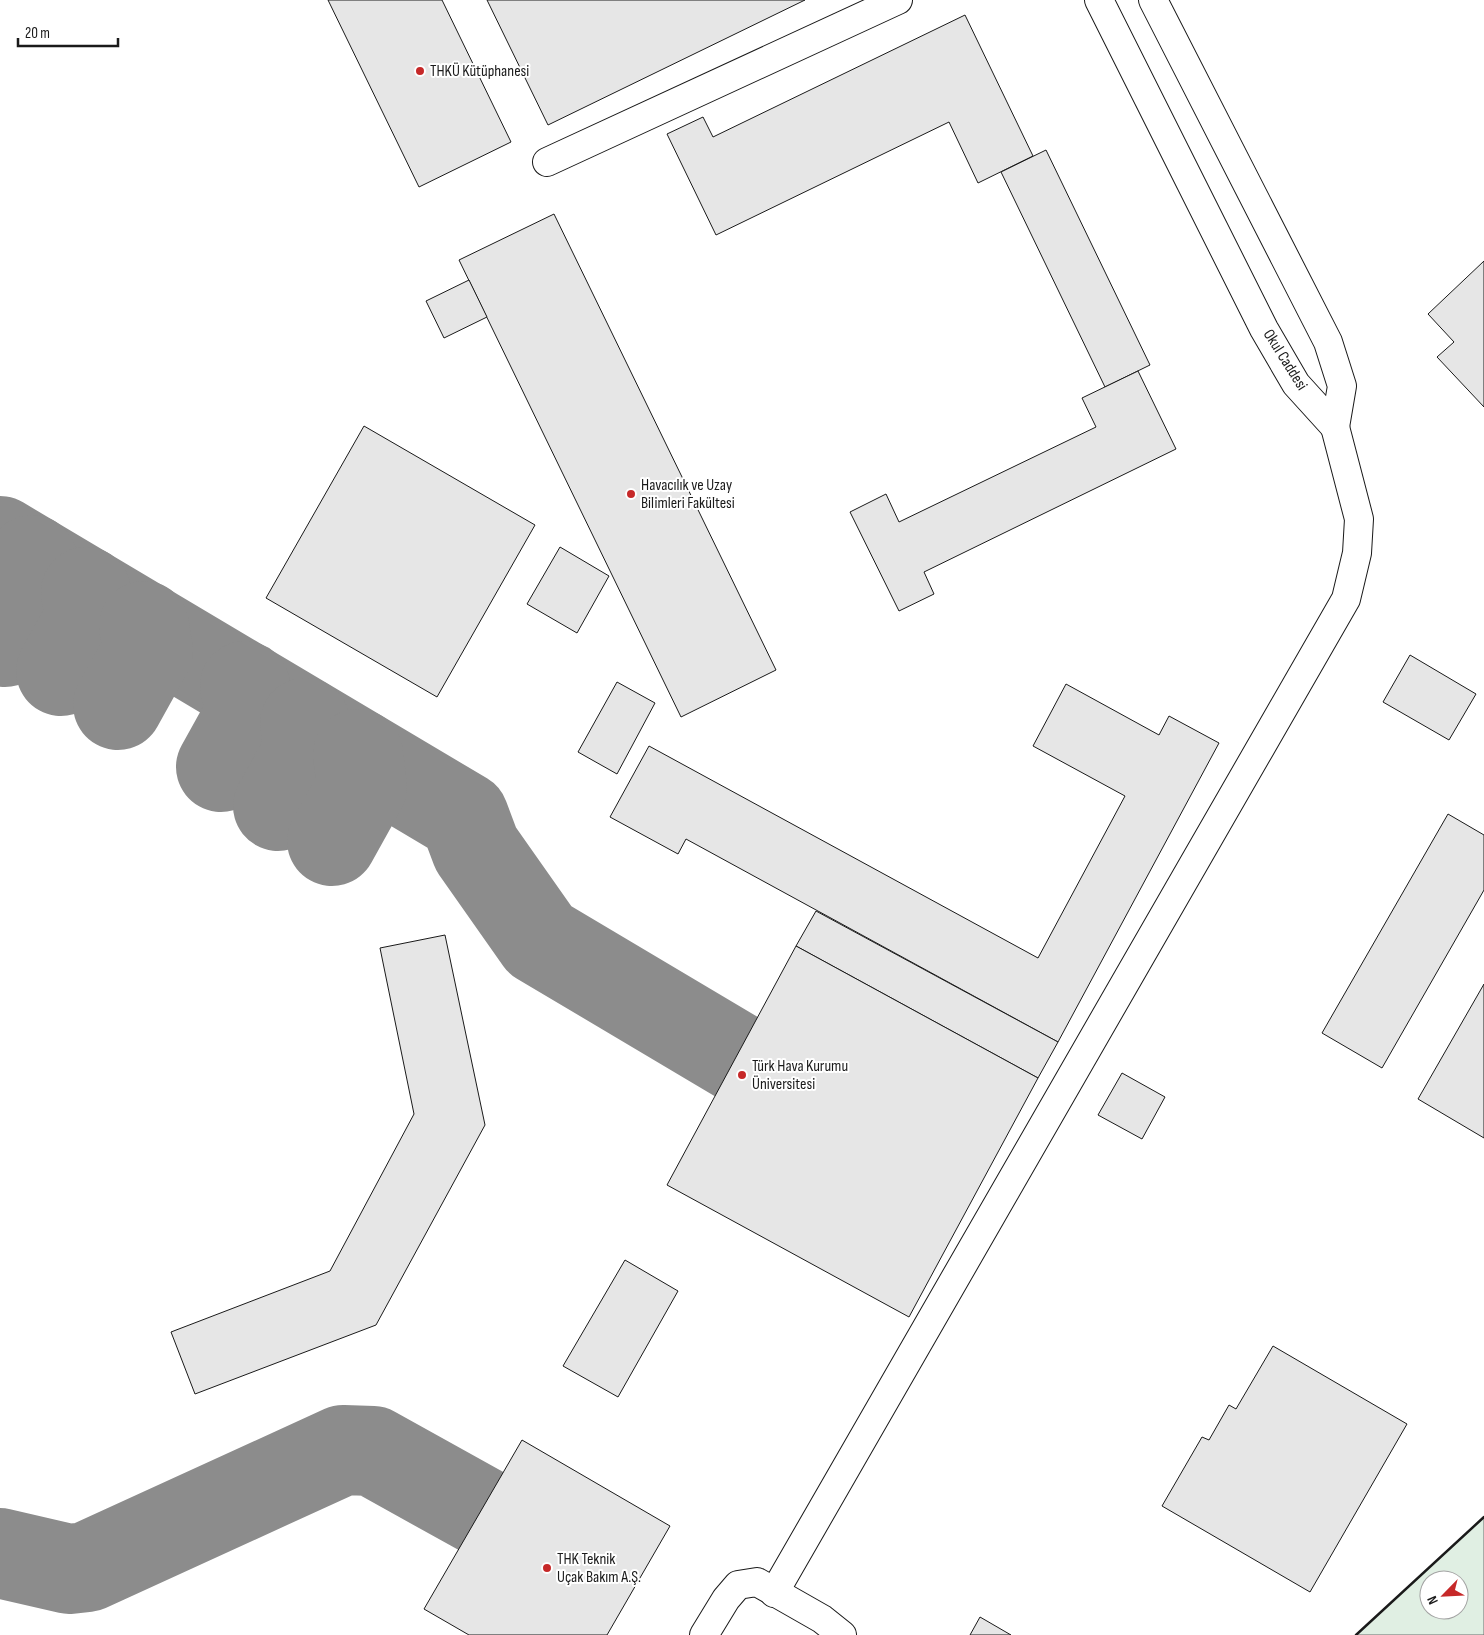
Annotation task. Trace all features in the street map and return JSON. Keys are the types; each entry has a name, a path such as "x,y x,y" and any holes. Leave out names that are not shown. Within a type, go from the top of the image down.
{"street":[{"path":"547,162 898,0"},
{"name":"Okul Caddesi","path":"1098,0 1264,329 1296,384 1335,427"},
{"path":"774,1593 1346,599 1357,553 1359,519 1335,427 1342,386 1328,342 1153,0"},
{"path":"704,1635 726,1599 738,1585 757,1582 822,1619 842,1635"}],"green space":[{"path":"1484,1517 1484,1635 1356,1635 1419,1577 1419,1620 1469,1620 1469,1570 1427,1570"}],"building":[{"name":"THKÜ Kütüphanesi","path":"328,0 442,0 511,142 419,187"},
{"path":"487,0 805,0 548,125"},
{"path":"965,15 1033,156 978,183 949,122 716,235 667,134 703,117 713,137"},
{"path":"1046,150 1150,365 1105,387 1001,172"},
{"name":"Havacılık ve Uzay Bilimleri Fakültesi","path":"554,214 776,670 681,717 459,260"},
{"path":"1484,261 1484,407 1437,357 1454,342 1428,314"},
{"path":"469,280 487,317 444,338 426,301"},
{"path":"1138,371 1176,449 924,572 934,594 899,611 850,512 886,494 899,522 1096,427 1082,398"},
{"path":"364,426 535,525 437,697 266,598"},
{"path":"560,547 609,576 577,633 527,604"},
{"path":"1410,655 1476,694 1449,740 1383,702"},
{"path":"617,682 655,703 617,774 578,752"},
{"path":"1066,684 1159,735 1169,716 1219,743 1058,1042 686,839 678,854 610,817 649,746 1038,958 1125,796 1033,746"},
{"path":"1448,814 1484,835 1484,890 1382,1068 1322,1033"},
{"path":"816,911 1058,1042 1038,1078 796,946"},
{"path":"445,935 485,1125 376,1325 195,1394 171,1332 330,1271 414,1114 380,948"},
{"path":"796,946 1038,1078 909,1317 667,1185"},
{"path":"1484,984 1484,1138 1418,1099"},
{"path":"1122,1073 1165,1097 1142,1139 1098,1115"},
{"path":"625,1260 678,1291 618,1397 563,1366"},
{"path":"1273,1346 1407,1424 1310,1592 1162,1506 1202,1437 1209,1440 1229,1405 1236,1409"},
{"name":"THK Teknik Uçak Bakım A.Ş.","path":"522,1440 670,1526 607,1635 469,1635 424,1609"},
{"path":"980,1617 1011,1635 970,1635"}],"taxiway":[{"path":"0,541 464,817 476,849 540,940 737,1057"},
{"path":"5,642 35,588 32,560"},
{"path":"61,671 91,617 86,592"},
{"path":"118,705 148,651 144,626"},
{"path":"221,767 251,713 245,686"},
{"path":"278,806 308,752 305,723"},
{"path":"332,841 362,787 358,754"},
{"path":"0,1553 69,1569 87,1567 343,1450 373,1451 481,1511"}],"wall":[{"path":"1356,1635 1484,1517"}],"place":[{"name":"THKÜ Kütüphanesi","path":"420,71"},
{"name":"Havacılık ve Uzay Bilimleri Fakültesi","path":"631,494"},
{"name":"Türk Hava Kurumu Üniversitesi","path":"742,1075"},
{"name":"THK Teknik Uçak Bakım A.Ş.","path":"547,1568"}]}
